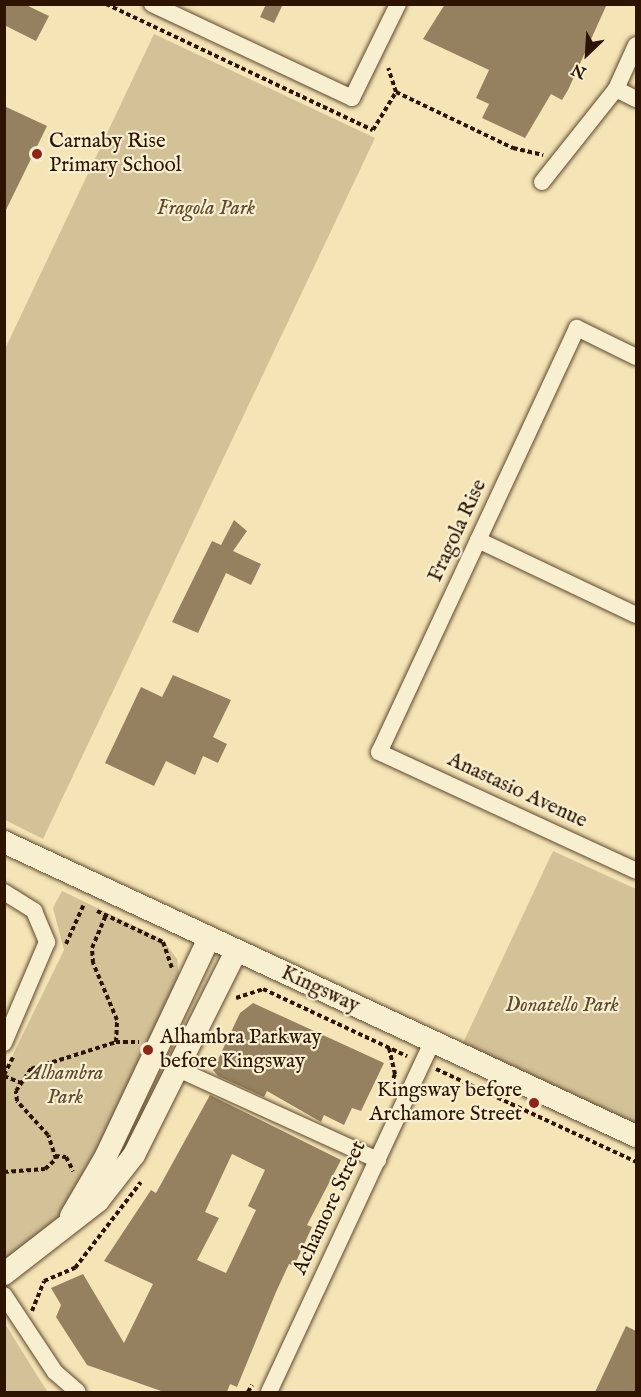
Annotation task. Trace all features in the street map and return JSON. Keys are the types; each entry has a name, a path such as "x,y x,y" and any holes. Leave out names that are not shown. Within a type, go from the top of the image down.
{"street":[{"path":"152,4 352,98 398,4"},
{"path":"542,182 616,89 636,45"},
{"path":"616,89 636,99"},
{"name":"Fragola Rise","path":"379,752 577,328 636,357"},
{"path":"478,540 636,615"},
{"name":"Anastasio Avenue","path":"379,752 636,871"},
{"name":"Kingsway","path":"4,842 636,1136"},
{"path":"4,892 34,911 46,942 4,1043"},
{"path":"64,1228 106,1156 209,938"},
{"path":"4,1274 98,1201 134,1155 236,951"},
{"name":"Achamore Street","path":"269,1392 432,1041"},
{"path":"178,1069 378,1160"},
{"path":"4,1295 55,1372 75,1392"}],"path":[{"path":"396,92 556,165"},
{"path":"77,901 163,942 173,977"},
{"path":"106,915 92,956 117,1020 116,1042"},
{"path":"56,1156 48,1135 17,1101 21,1083 41,1064 116,1042 144,1041 139,1052"},
{"path":"386,1093 395,1074 389,1047"},
{"path":"4,1076 21,1083"},
{"path":"4,1172 45,1168 56,1156"},
{"path":"56,1156 66,1157 78,1180"},
{"path":"248,1392 253,1382"}],"green space":[{"name":"Fragola Park","path":"154,34 375,138 43,839 5,820 5,349"},
{"name":"Donatello Park","path":"553,851 636,889 636,1126 463,1043"},
{"name":"Alhambra Park","path":"62,891 162,939 177,959 180,983 64,1228 5,1274 4,1073 64,950 53,908"},
{"path":"4,1322 38,1377 48,1392 5,1392"}],"building":[{"path":"4,4 24,4 49,16 36,41 4,25"},
{"path":"266,4 283,4 274,23 260,17"},
{"path":"445,4 607,4 562,100 551,94 525,138 482,118 489,104 476,98 489,70 423,39"},
{"path":"4,106 47,126 4,214"},
{"path":"234,520 247,531 233,551 261,564 251,585 226,573 198,633 172,622 212,541 221,545"},
{"path":"173,675 231,700 213,737 227,744 218,763 203,756 195,775 166,761 154,786 105,763 141,687 162,697"},
{"path":"253,1003 384,1063 361,1111 352,1108 344,1125 324,1115 321,1122 267,1091 264,1097 218,1076 213,1070 240,1013"},
{"path":"210,1095 341,1160 307,1225 312,1227 294,1266 289,1264 276,1292 237,1387 230,1384 227,1392 164,1392 87,1365 56,1317 61,1305 51,1288 83,1274 124,1343 153,1284 104,1261 151,1190 156,1193","holes":["232,1154 265,1170 248,1206 256,1210 226,1273 197,1260 219,1218 205,1212"]},
{"path":"626,1326 636,1331 636,1392 595,1392"}],"place":[{"name":"Carnaby Rise Primary School","path":"37,154"},
{"name":"Alhambra Parkway before Kingsway","path":"148,1050"},
{"name":"Kingsway before Archamore Street","path":"534,1103"}]}
